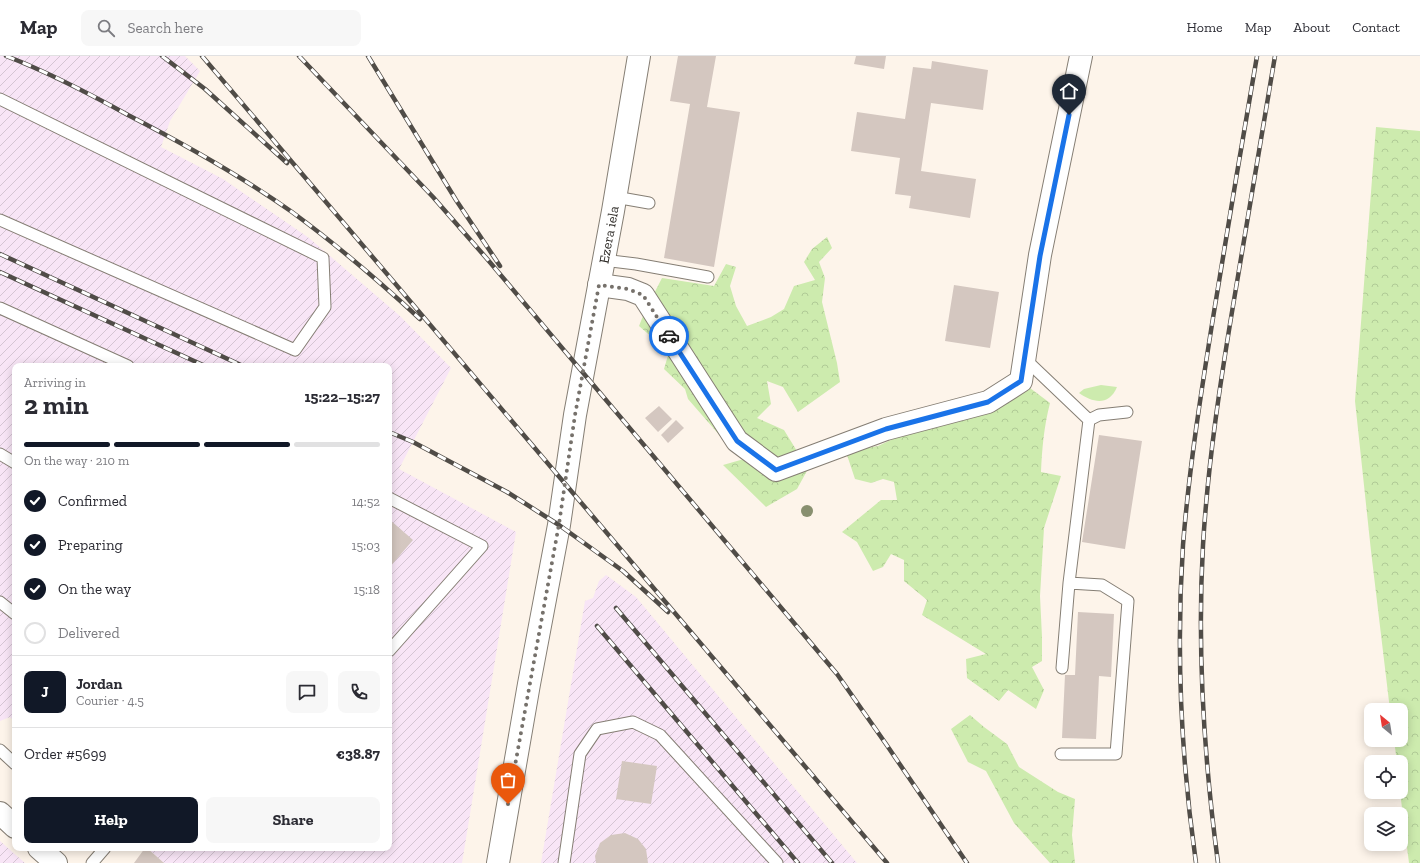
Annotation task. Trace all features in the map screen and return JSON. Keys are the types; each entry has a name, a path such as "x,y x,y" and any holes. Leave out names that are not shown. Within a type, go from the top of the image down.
{"street":[{"name":"Ezera iela","path":"498,863 559,524 575,415 604,260 639,56"},
{"path":"599,285 628,289 643,295 737,441 776,470 886,429 988,402 1021,381 1040,256 1081,56"},
{"path":"0,813 12,824"},
{"path":"42,851 56,863"}],"lane":[{"path":"0,99 323,258 324,307 295,350 0,220"},
{"path":"615,197 649,203"},
{"path":"604,260 636,264 708,277"},
{"path":"0,308 121,363"},
{"path":"1025,359 1088,420"},
{"path":"1088,420 1099,415 1127,412"},
{"path":"1062,668 1069,583 1088,420"},
{"path":"0,454 12,461"},
{"path":"392,500 482,546 392,648"},
{"path":"1061,754 1116,754 1128,601 1102,586 1069,583"},
{"path":"0,602 12,612"},
{"path":"564,863 580,754 597,730 633,722 660,735 778,863"},
{"path":"0,750 12,761"},
{"path":"92,863 101,851"}],"shaded area":[{"path":"0,56 185,56 200,71 170,121 161,147 223,179 309,238 400,316 451,368 399,469 516,532 462,863 164,863 150,851 392,851 392,363 12,363 12,719 10,717 0,721"},
{"path":"606,575 636,597 857,863 541,863 585,601 593,598 599,581"},
{"path":"0,841 25,863 0,863"}],"green space":[{"path":"1376,127 1420,131 1420,863 1409,863 1407,851 1408,807 1402,807 1401,799 1408,799 1408,755 1396,755 1395,747 1408,747 1408,703 1389,703 1355,401"},
{"path":"827,237 832,248 819,262 825,278 822,302 837,363 840,382 798,412 783,387 767,381 771,404 757,418 784,430 808,469 797,489 766,507 723,465 744,459 728,445 688,399 685,389 664,369 669,352 639,326 662,278 714,286 726,264 736,267 730,286 736,306 747,326 771,317 784,309 794,286 815,280 804,262 812,249"},
{"path":"1101,385 1117,387 1110,397 1100,401 1095,401 1079,393 1084,389"},
{"path":"1030,388 1050,403 1046,420 1041,472 1061,476 1044,528 1040,596 1042,661 1032,667 1044,690 1036,709 1008,690 999,701 967,678 966,659 986,654 922,615 927,600 904,581 904,560 891,554 883,567 873,571 857,542 842,532 881,500 897,500 894,482 883,479 871,483 855,479 846,452 878,446 925,424 986,412"},
{"path":"970,715 1007,744 1019,767 1058,792 1075,799 1072,835 1075,863 1050,863 1014,823 986,771 968,762 951,729"}],"building":[{"path":"678,56 716,56 707,107 740,112 714,267 664,258 690,104 670,101"},
{"path":"856,56 886,56 884,69 854,64"},
{"path":"932,61 988,70 983,110 931,103 921,171 976,179 970,218 909,208 911,196 895,194 900,158 851,151 857,112 905,119 913,67 931,69"},
{"path":"954,285 999,292 990,348 945,341"},
{"path":"659,406 672,419 658,432 645,418"},
{"path":"676,420 684,428 668,443 661,435"},
{"path":"1099,435 1142,441 1125,549 1082,542"},
{"path":"392,522 413,540 392,564"},
{"path":"1078,612 1114,614 1111,677 1099,676 1096,739 1062,738 1065,675 1075,675"},
{"path":"622,761 657,766 651,804 616,799"},
{"path":"625,833 638,839 646,849 648,863 596,863 595,856 600,843 611,835"},
{"path":"143,851 150,851 164,863 134,863"}],"railway":[{"path":"6,56 53,76 98,99 191,149 253,186 292,212 325,237 420,319"},
{"path":"162,56 205,89 287,163"},
{"path":"202,56 887,863"},
{"path":"299,56 433,197 488,260 837,674 967,863"},
{"path":"368,56 456,200 500,266"},
{"path":"1196,863 1183,744 1181,704 1180,625 1183,545 1192,460 1204,374 1257,56"},
{"path":"1218,863 1209,784 1201,665 1201,585 1205,514 1220,388 1275,56"},
{"path":"0,254 236,363"},
{"path":"0,272 198,363"},
{"path":"392,433 413,442 507,492 559,525 623,571 668,612"},
{"path":"616,608 832,863"},
{"path":"597,626 798,863"}],"way so far":[{"path":"508,804 559,524 575,415 599,285 628,289 643,295 669,336"}],"route":[{"path":"669,336 737,441 776,470 886,429 988,402 1021,381 1040,256 1069,115"}]}
